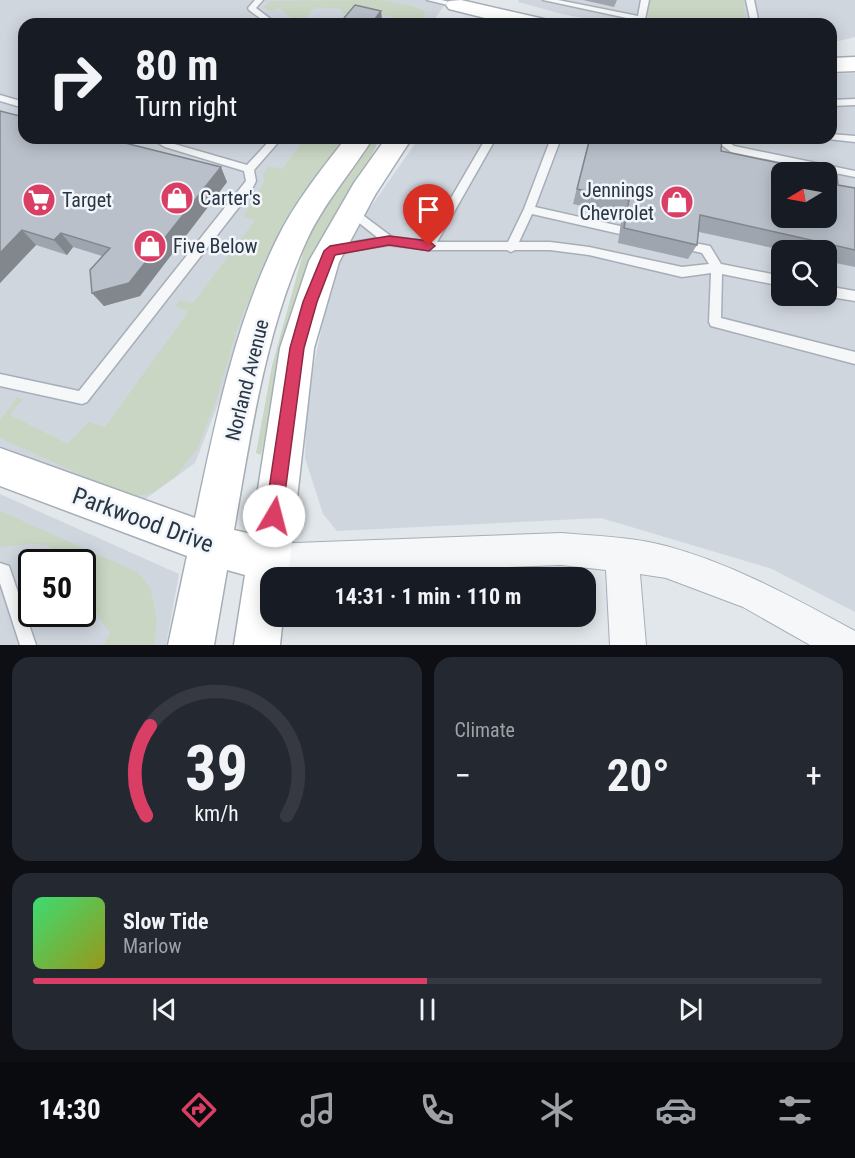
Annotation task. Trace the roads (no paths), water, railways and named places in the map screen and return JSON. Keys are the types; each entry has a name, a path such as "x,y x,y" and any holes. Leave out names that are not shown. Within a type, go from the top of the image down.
{"main road":[{"path":"447,18 458,3 510,18"},
{"path":"837,65 855,64"},
{"name":"Norland Avenue","path":"191,645 239,398 264,312 291,241 315,199 356,144"},
{"name":"Norland Avenue","path":"257,645 297,348 310,302 330,251 352,211 395,144"},
{"name":"Parkwood Drive","path":"0,467 210,544 268,560"}],"street":[{"name":"Parkwood Drive","path":"268,560 561,549 666,562 729,585 845,645"},
{"path":"622,556 628,645"}],"lane":[{"path":"259,0 252,9 265,18"},
{"path":"431,0 458,3"},
{"path":"547,0 635,18"},
{"path":"640,18 645,0"},
{"path":"750,0 754,18"},
{"path":"0,98 18,103"},
{"path":"837,103 855,102"},
{"path":"837,138 855,139"},
{"path":"166,144 249,169"},
{"path":"249,169 272,144"},
{"path":"429,246 488,144"},
{"path":"511,248 529,209 554,144"},
{"path":"725,144 731,149 855,174"},
{"path":"0,380 82,398 246,190 251,181 249,169"},
{"path":"529,209 620,230"},
{"path":"352,211 389,241"},
{"path":"330,251 389,241 429,246 511,248 550,246 588,251 682,272 717,268 771,279"},
{"path":"689,246 706,249 717,268 715,322 855,358"},
{"path":"837,293 855,297"},
{"path":"1,575 28,645"}],"place":[{"name":"Carter's","path":"177,198"},
{"name":"Target","path":"39,200"},
{"name":"Jennings Chevrolet","path":"677,202"},
{"name":"Five Below","path":"150,246"}]}
